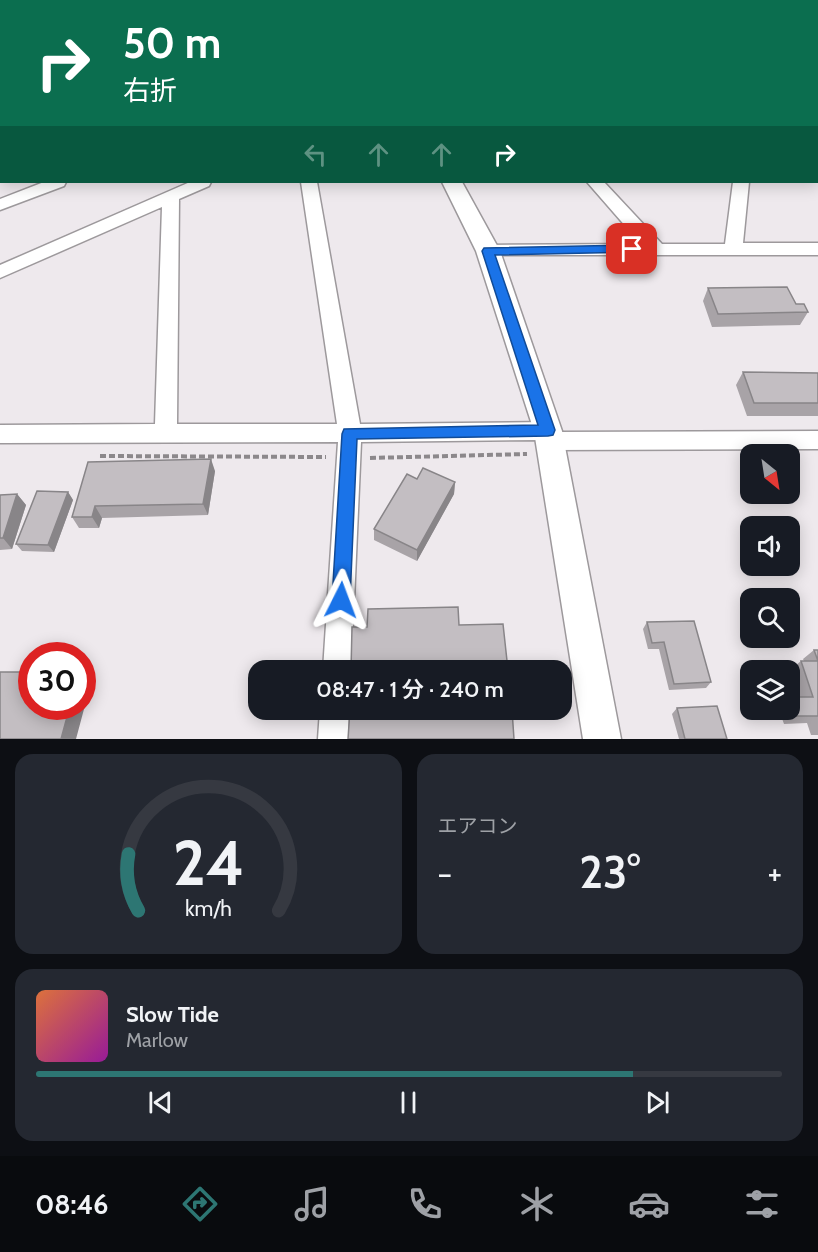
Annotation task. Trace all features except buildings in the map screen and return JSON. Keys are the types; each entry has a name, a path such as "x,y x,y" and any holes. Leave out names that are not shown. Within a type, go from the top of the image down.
{"street":[{"path":"0,205 55,183"},
{"path":"0,272 171,196 194,183"},
{"path":"309,183 350,434 338,660"},
{"path":"453,183 488,251 550,443 602,739"},
{"path":"596,183 656,249"},
{"path":"733,248 741,183"},
{"path":"166,433 171,196"},
{"path":"488,251 818,249"},
{"path":"0,434 350,434 550,443 818,440"},
{"path":"333,739 334,720"}],"path":[{"path":"95,456 349,458 524,454 550,443"}],"route":[{"path":"341,600 350,434 548,430 488,251 632,249"}]}
